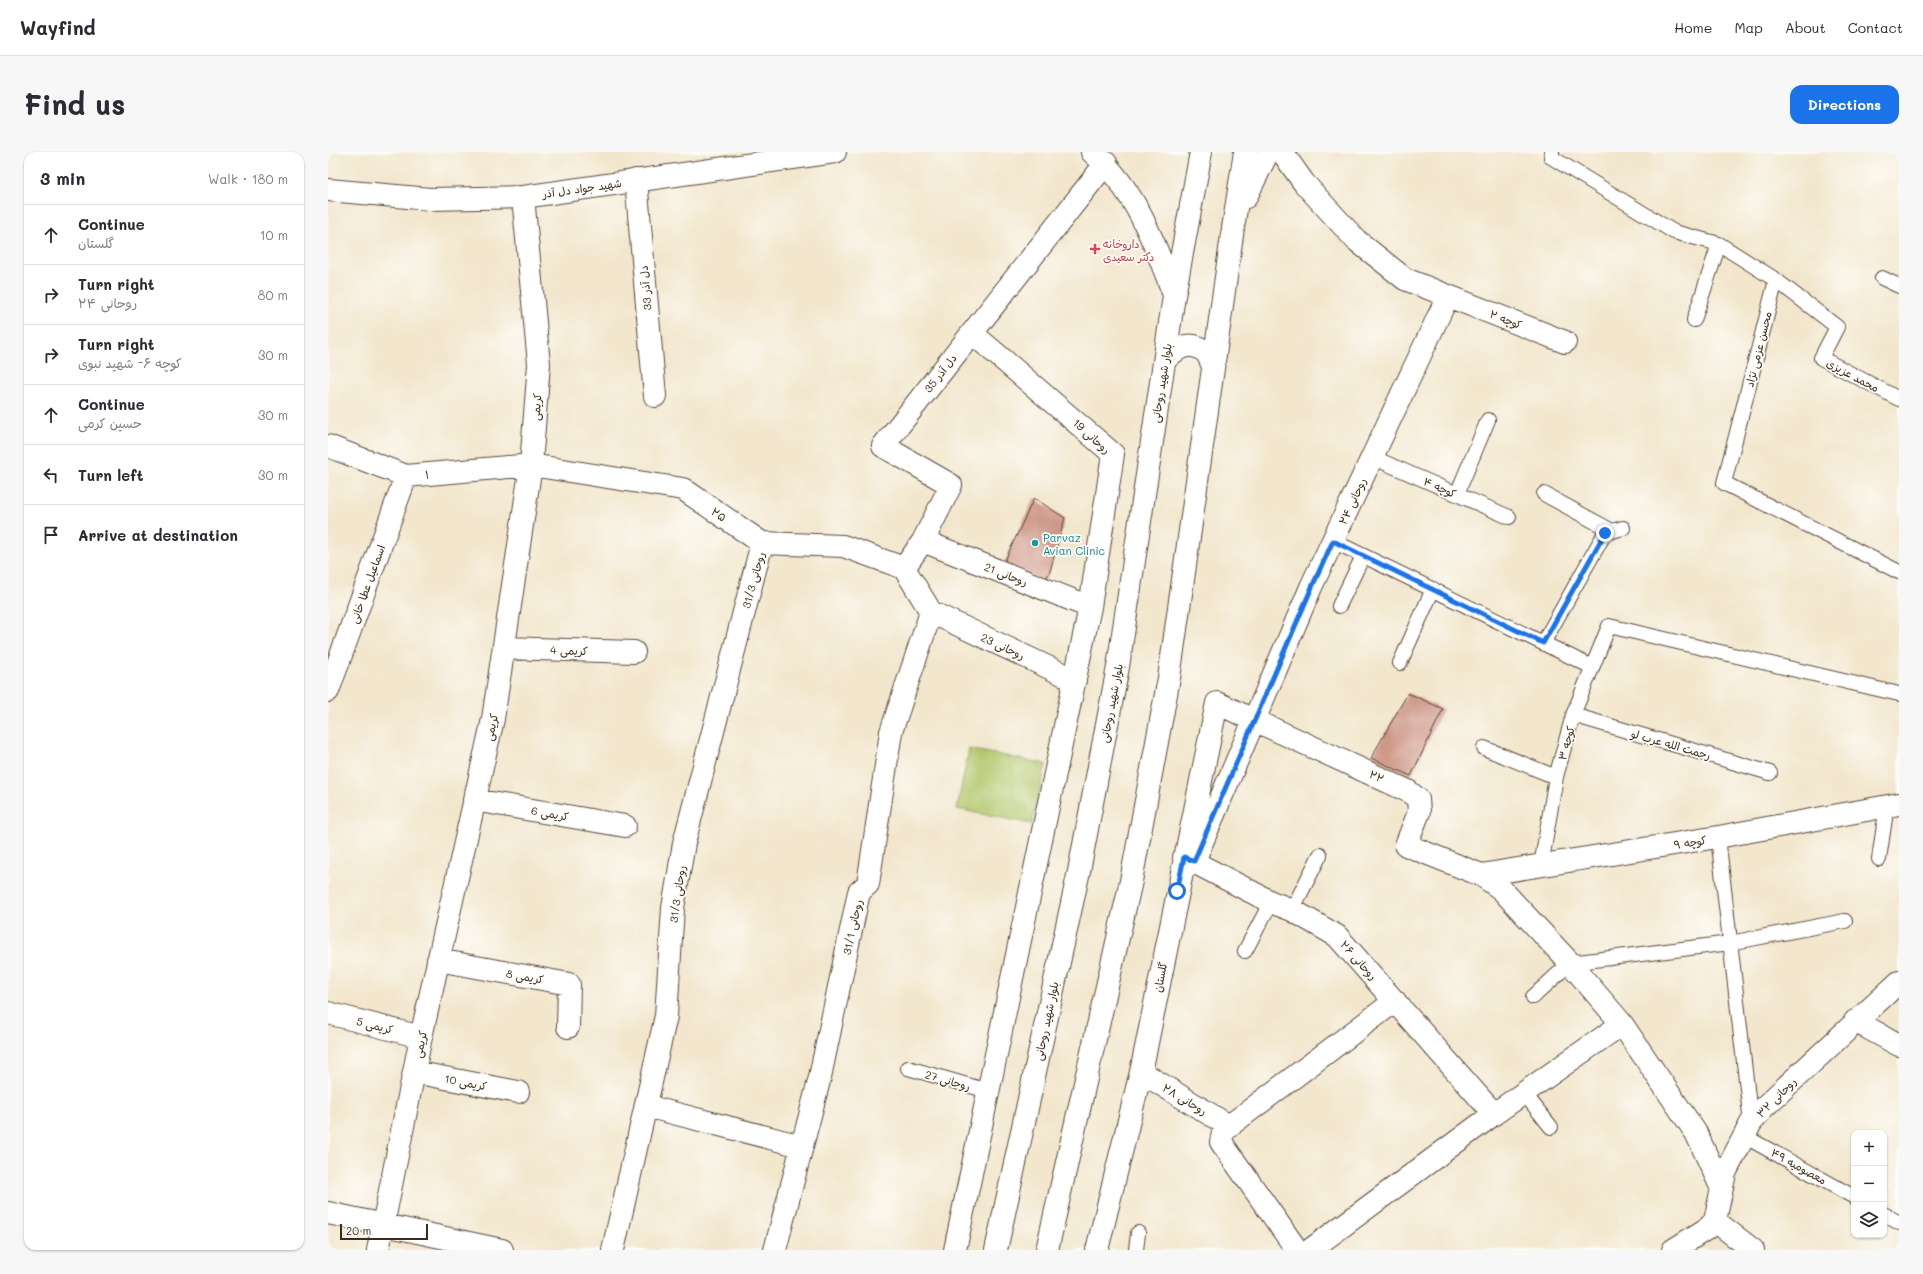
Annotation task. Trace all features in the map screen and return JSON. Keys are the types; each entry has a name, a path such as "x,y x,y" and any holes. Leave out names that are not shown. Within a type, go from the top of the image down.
{"street":[{"name":"شهید جواد دل آذر","path":"328,190 430,199 524,197 835,152"},
{"name":"بلوار شهید روحانی","path":"996,1250 1079,871 1117,675 1174,296 1201,152"},
{"path":"1047,1250 1131,881 1169,678 1245,152"},
{"path":"1233,228 1268,152"},
{"name":"کوچه ۲","path":"1282,152 1304,183 1356,240 1405,279 1565,342"},
{"path":"1099,158 1130,197 1152,237 1174,296"},
{"name":"دل آذر 35","path":"904,568 923,541 951,485 883,446 972,333 1099,158"},
{"name":"دل آذر 33","path":"636,180 655,396"},
{"name":"کریمی","path":"378,1250 438,960 493,719 531,465 539,364 524,197"},
{"name":"روحانی ۲۴","path":"1189,859 1255,719 1333,541 1448,296"},
{"name":"روحانی 19","path":"972,333 1113,454 1090,607"},
{"path":"1164,360 1175,349 1190,346 1205,352 1213,366"},
{"name":"۱","path":"328,446 406,476 531,465"},
{"name":"۲۵","path":"531,465 683,489 762,543"},
{"name":"اسماعیل عطا خانی","path":"328,691 406,476"},
{"name":"روحانی 21","path":"923,541 1090,607"},
{"path":"762,543 843,546 904,568 931,612"},
{"name":"روحانی 31/3","path":"613,1250 666,1016 673,908 684,843 762,543"},
{"path":"955,1250 1090,607"},
{"name":"روحانی 23","path":"931,612 1075,680"},
{"name":"روحانی 31/1","path":"775,1250 820,1077 859,892 868,884 890,732 931,612"},
{"name":"کریمی 4","path":"504,648 634,652"},
{"name":"۲۲","path":"1217,703 1255,719 1408,791 1418,800 1419,812 1406,845 1481,875"},
{"name":"گلستان","path":"1097,1250 1141,1072 1189,859 1217,703"},
{"name":"کریمی 6","path":"474,800 625,826"},
{"name":"کوچه ۹","path":"1481,875 1718,837 1893,804"},
{"name":"روحانی ۲۶","path":"1189,859 1271,902 1292,910 1337,936 1494,1114"},
{"path":"1481,875 1502,889 1570,963 1622,1024 1696,1133 1721,1187"},
{"name":"کریمی 8","path":"438,960 569,984 568,1027"},
{"name":"روحانی ۳۲","path":"1715,1221 1725,1173 1748,1129 1764,1107 1855,1021 1899,982"},
{"path":"1297,1250 1221,1142 1223,1133 1229,1126 1395,1001"},
{"name":"کریمی 5","path":"328,1013 422,1037"},
{"path":"1855,1021 1899,1045"},
{"path":"1310,1250 1494,1114 1622,1024"},
{"name":"کریمی 10","path":"414,1072 518,1092"},
{"name":"روحانی ۲۸","path":"1141,1072 1229,1126"},
{"path":"646,1106 801,1146"},
{"path":"328,1213 383,1226 502,1250"},
{"path":"1673,1250 1715,1221 1753,1250"}],"lane":[{"path":"1552,152 1551,157 1674,232 1719,244 1776,280"},
{"path":"1694,320 1719,244"},
{"path":"1882,278 1899,286"},
{"name":"محمد عزیزی","path":"1776,280 1837,327 1821,358 1899,399"},
{"name":"محسن عزمی نژاد","path":"1776,280 1724,483 1899,572"},
{"path":"1457,494 1488,420"},
{"name":"کوچه ۴","path":"1372,457 1509,516"},
{"path":"1543,643 1605,533 1618,530 1544,494"},
{"path":"1333,541 1592,667"},
{"path":"1339,606 1363,556"},
{"path":"1400,662 1433,589"},
{"name":"کوچه ۳","path":"1541,866 1556,777 1573,715 1609,626 1899,694"},
{"name":"رحمت الله عرب لو","path":"1573,715 1770,773"},
{"path":"1484,748 1556,777"},
{"path":"1879,859 1893,804"},
{"path":"1718,837 1748,1129"},
{"path":"1292,910 1320,855"},
{"path":"1245,951 1271,902"},
{"path":"1533,997 1570,963 1730,943 1845,921"},
{"name":"روحانی 27","path":"908,1068 988,1091"},
{"path":"1524,1093 1551,1127"},
{"name":"معصومیه ۴۹","path":"1748,1129 1851,1195"},
{"path":"1887,1216 1899,1223"},
{"path":"1136,1250 1138,1233"}],"green space":[{"path":"969,749 1046,764 1032,824 957,809"}],"building":[{"name":"Parvaz Avian Clinic","path":"1034,498 1065,518 1050,571 1043,585 1001,569"},
{"path":"1408,693 1443,709 1411,776 1371,758"}],"place":[{"name":"داروخانه دکتر سعیدی","path":"1095,249"},
{"name":"Parvaz Avian Clinic","path":"1035,543"}],"route":[{"path":"1177,891 1184,857 1194,861 1333,541 1543,643 1605,533"}]}
